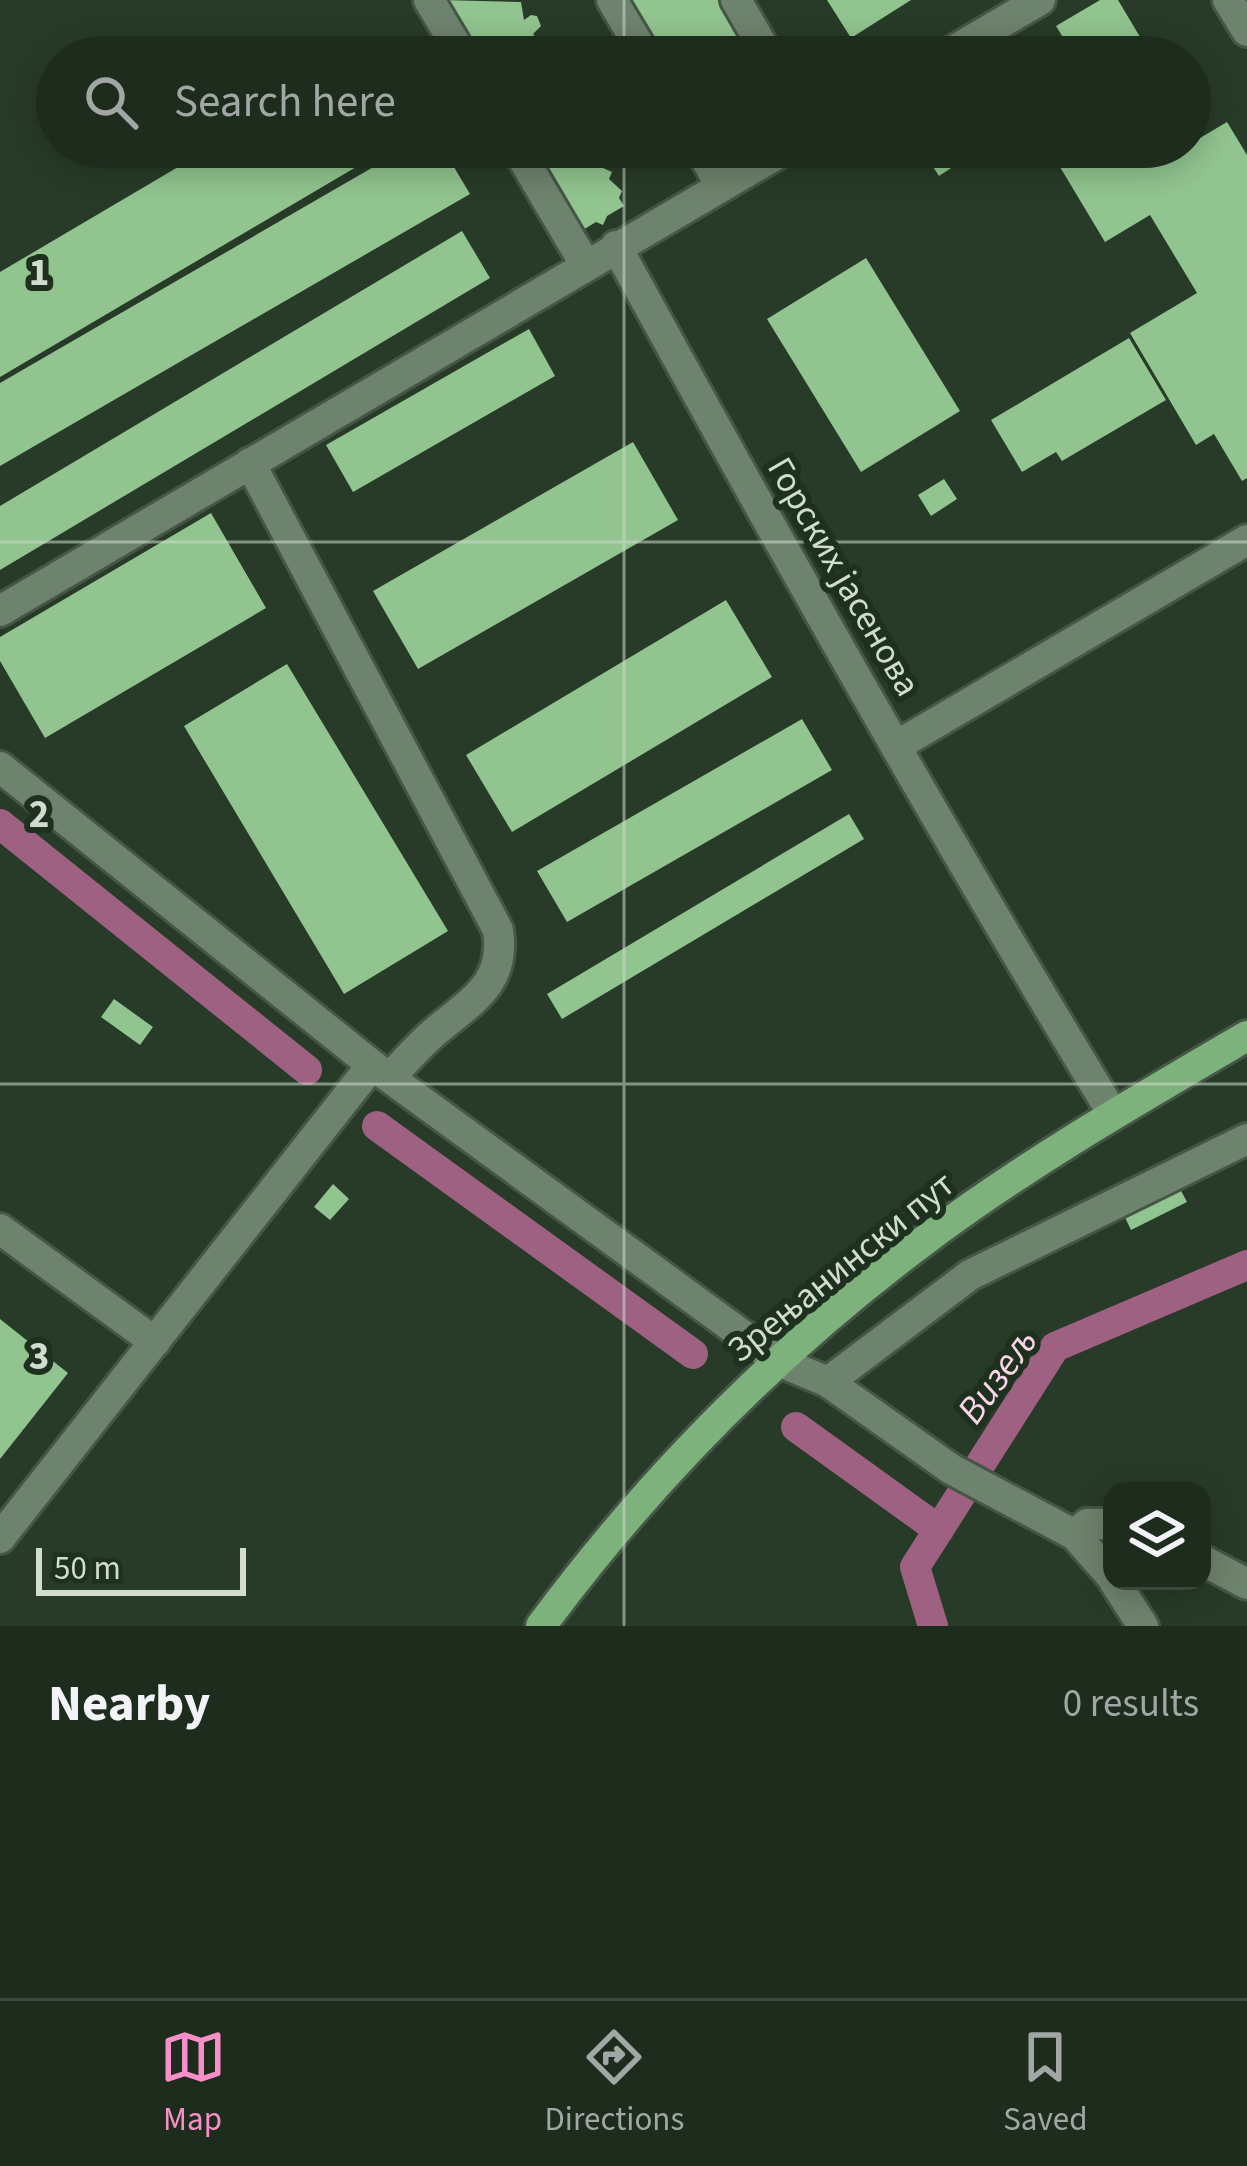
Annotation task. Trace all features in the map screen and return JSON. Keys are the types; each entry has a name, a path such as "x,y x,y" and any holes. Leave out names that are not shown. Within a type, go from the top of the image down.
{"main road":[{"name":"Зрењанински пут","path":"541,1626 671,1470 778,1361 921,1243 1113,1114 1247,1036"}],"street":[{"path":"429,0 450,36"},
{"path":"612,0 633,36"},
{"path":"736,0 757,36"},
{"path":"979,36 1040,0"},
{"path":"1228,0 1247,32"},
{"path":"528,168 585,264"},
{"path":"712,168 722,185"},
{"path":"0,611 752,168"},
{"name":"Горских јасенова","path":"616,246 1002,932 1113,1114"},
{"path":"0,1538 154,1342 381,1071 486,991 500,955 498,930 250,463"},
{"path":"898,745 1247,540"},
{"path":"0,767 381,1071 778,1361 828,1382 951,1469 1075,1535 1103,1567"},
{"path":"828,1382 970,1275 1247,1139"},
{"path":"0,1229 154,1342"},
{"path":"1075,1535 1087,1524 1103,1524"},
{"path":"1211,1565 1247,1583"},
{"path":"1120,1590 1143,1626"}],"building":[{"path":"442,0 521,2 524,20 537,16 541,26 534,36 470,36 465,27 459,28 451,8 446,9"},
{"path":"618,0 723,0 745,36 639,36"},
{"path":"827,0 911,0 854,36"},
{"path":"1100,0 1118,0 1139,36 1062,36 1056,26"},
{"path":"1227,122 1247,155 1247,478 1242,481 1214,434 1196,445 1130,333 1197,293 1150,215 1105,242 1061,168 1211,168 1211,131"},
{"path":"176,168 354,168 0,377 0,272"},
{"path":"372,168 455,168 470,194 0,466 0,383"},
{"path":"541,168 612,172 609,179 622,191 619,198 624,206 607,216 603,225 596,222 578,233"},
{"path":"462,231 490,278 0,570 0,506"},
{"path":"866,258 960,411 861,472 767,319"},
{"path":"529,329 555,376 353,492 326,445"},
{"path":"1129,338 1166,400 1062,461 1056,452 1022,472 991,420"},
{"path":"633,442 678,520 418,669 373,591"},
{"path":"944,479 957,499 931,516 918,495"},
{"path":"211,513 266,608 45,738 0,661 0,637"},
{"path":"726,600 772,677 512,832 466,755"},
{"path":"287,664 448,931 344,994 184,726"},
{"path":"802,719 832,770 567,922 537,871"},
{"path":"849,814 864,839 562,1019 547,994"},
{"path":"114,999 153,1027 140,1045 101,1017"},
{"path":"1176,1181 1187,1202 1131,1230 1121,1209"},
{"path":"333,1184 349,1199 330,1220 314,1207"},
{"path":"0,1319 68,1373 0,1459"}],"waterway":[{"path":"0,824 307,1070"},
{"path":"377,1126 693,1354"},
{"name":"Визељ","path":"933,1626 915,1567 1055,1347 1247,1265"},
{"path":"796,1427 939,1530"}]}
